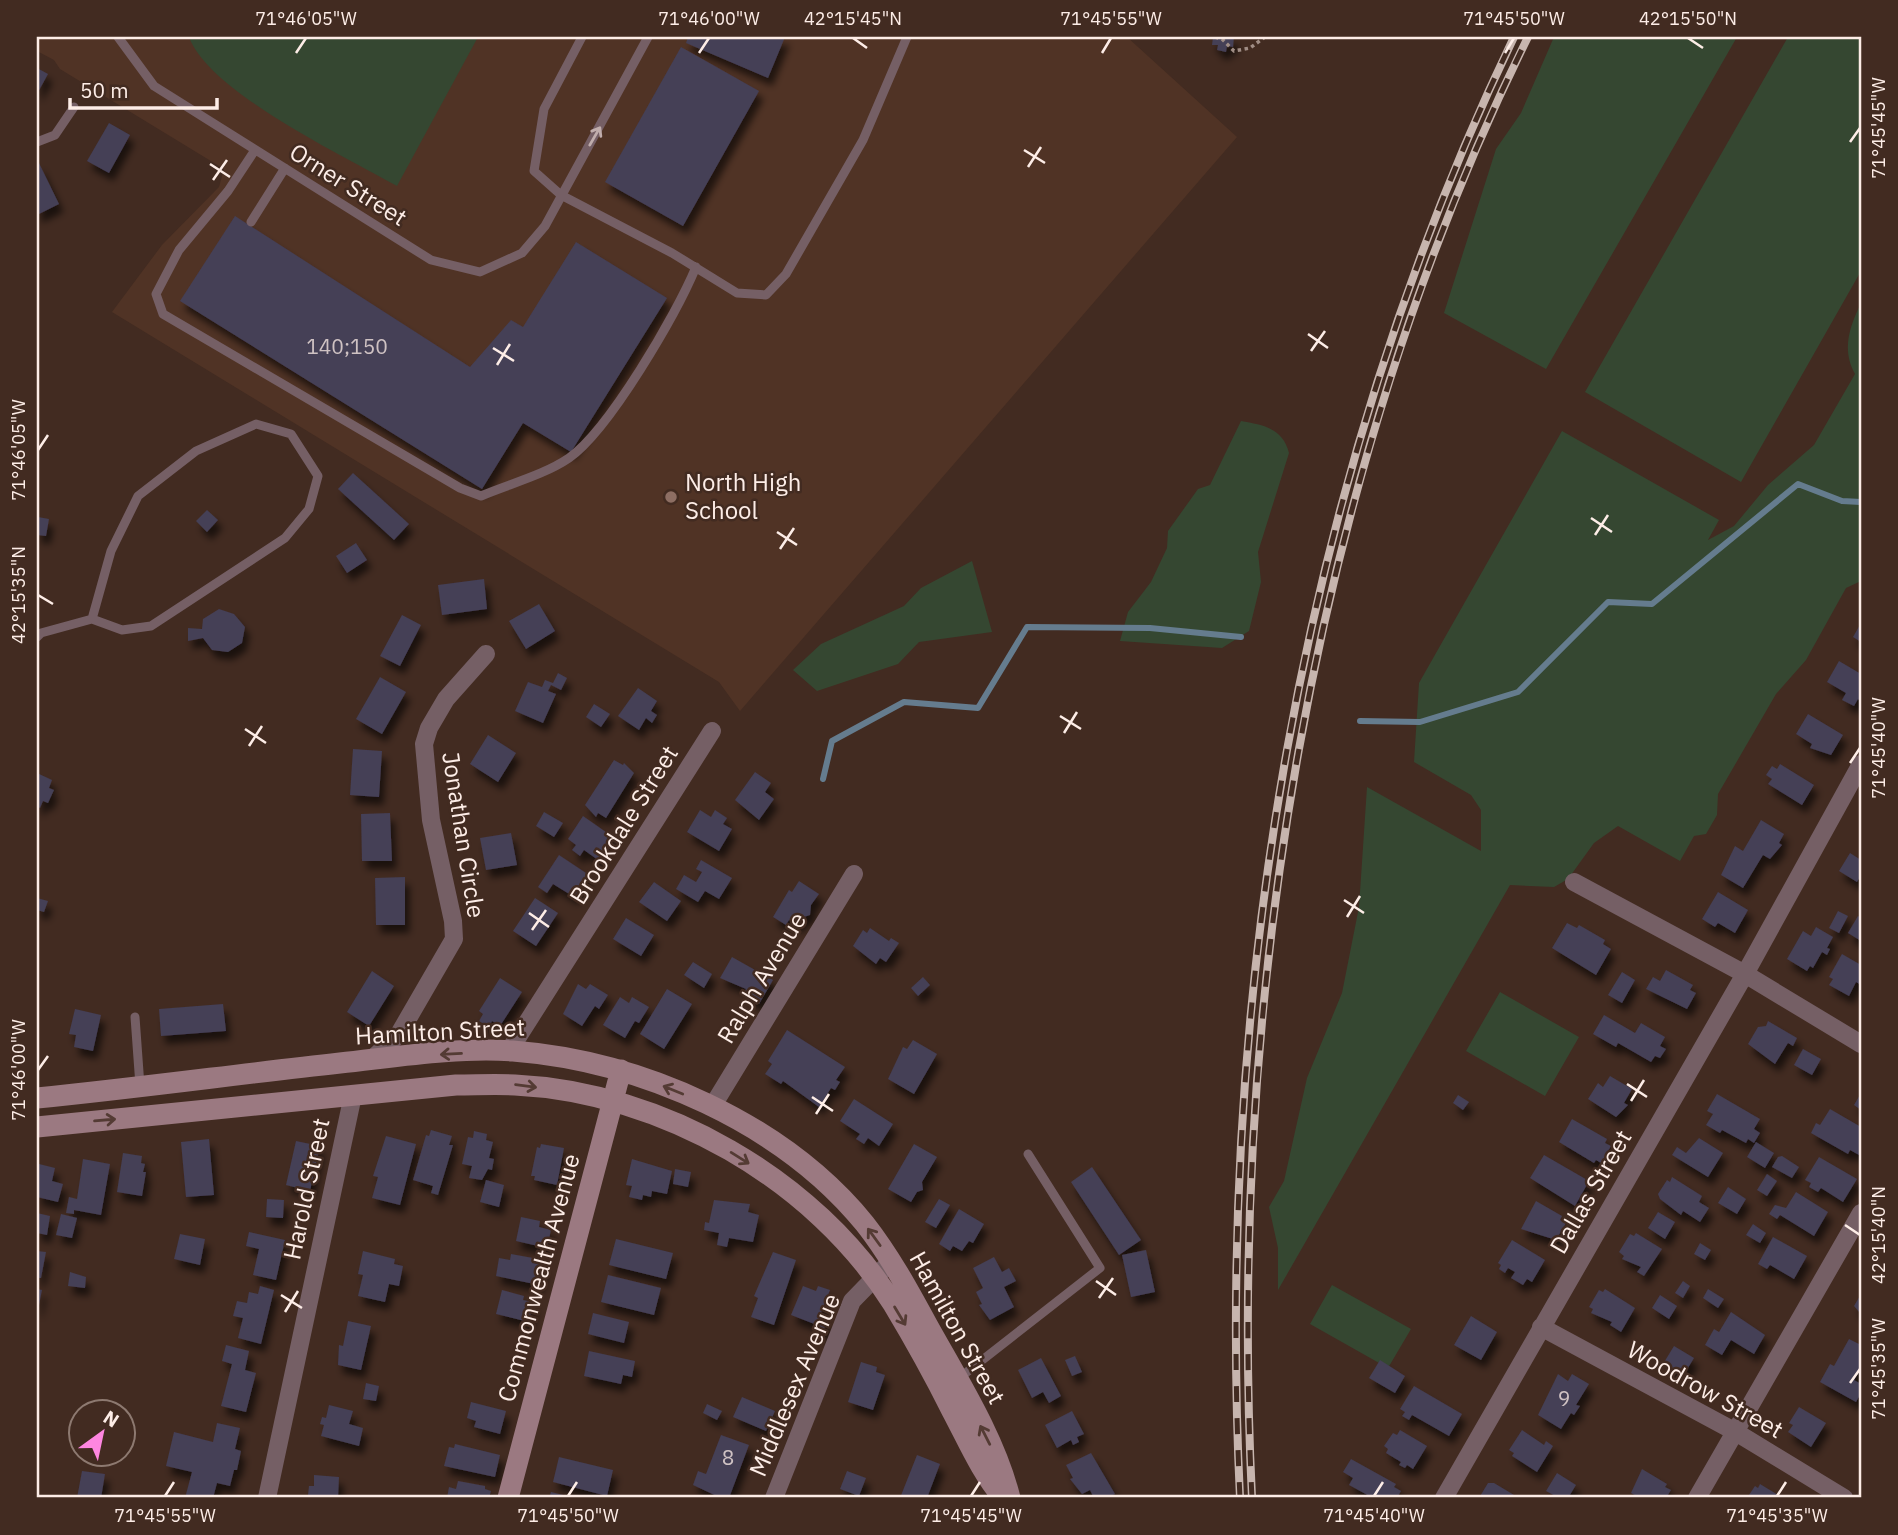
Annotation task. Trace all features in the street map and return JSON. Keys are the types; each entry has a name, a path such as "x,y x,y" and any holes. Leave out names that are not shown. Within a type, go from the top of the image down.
{"main road":[{"name":"Hamilton Street","path":"37,1098 371,1060 509,1051 550,1055 621,1070 712,1107 766,1138 816,1175 864,1223 891,1261 957,1380 1004,1473 1010,1498"},
{"name":"Commonwealth Avenue","path":"508,1498 621,1070"},
{"name":"Hamilton Street","path":"37,1127 456,1085 516,1084 563,1091 613,1103 705,1137 795,1196 847,1244 914,1340 988,1481 1003,1498"}],"street":[{"name":"Jonathan Circle","path":"371,1060 399,1034 454,939 453,921 431,820 424,744 429,728 446,699 486,654"},
{"name":"Brookdale Street","path":"509,1051 712,732"},
{"name":"Dallas Street","path":"1444,1498 1745,974 1861,764"},
{"name":"Ralph Avenue","path":"712,1107 854,874"},
{"path":"1574,882 1745,974 1861,1044"},
{"name":"Harold Street","path":"267,1498 353,1095"},
{"path":"1697,1498 1861,1213"},
{"name":"Middlesex Avenue","path":"774,1498 852,1301 891,1261"},
{"name":"Woodrow Street","path":"1541,1327 1734,1431 1844,1498"}],"lane":[{"name":"Orner Street","path":"118,37 154,86 430,260 480,272 522,253 545,226 648,37"},
{"path":"582,37 544,109 534,171 561,195 696,267 737,293 755,296 766,295 786,274 863,140 907,37"},
{"path":"37,142 55,135 74,107"},
{"path":"255,150 228,191 180,250 156,294 163,314 460,488 481,496 566,460 585,446 644,363 696,267"},
{"path":"251,222 285,168"},
{"path":"37,637 41,633 92,619 122,629 151,626 285,538 309,509 318,476 291,434 256,424 196,450 138,496 111,551 92,619"},
{"path":"135,1017 140,1087"},
{"path":"957,1380 1100,1268 1028,1154"}],"path":[{"path":"1215,37 1222,39 1234,51 1250,48 1265,37"}],"shaded area":[{"name":"North High School","path":"37,37 1127,37 1237,137 740,711 719,682 112,312 162,245 219,187 224,169 60,69 54,60 37,51"}],"green space":[{"path":"189,37 478,37 397,186 313,140 250,100 222,79 202,58"},
{"path":"1554,37 1737,37 1546,369 1444,313 1496,149 1521,113"},
{"path":"1788,37 1861,37 1861,271 1741,482 1585,392"},
{"path":"1861,303 1861,581 1846,588 1806,660 1776,694 1718,794 1717,815 1706,834 1694,836 1680,861 1618,826 1594,843 1568,879 1554,887 1510,885 1278,1290 1278,1248 1269,1207 1284,1181 1307,1078 1342,993 1359,907 1367,787 1481,851 1481,810 1471,795 1414,762 1419,683 1562,431 1719,520 1708,540 1734,526 1768,485 1814,445 1855,374 1848,356 1848,347 1853,320"},
{"path":"1241,421 1264,426 1277,433 1289,453 1258,552 1261,582 1249,631 1222,648 1120,641 1128,612 1151,582 1167,548 1168,531 1198,489 1210,485"},
{"path":"972,561 992,632 919,642 898,664 817,691 793,670 821,644 904,606 921,588"},
{"path":"1500,992 1579,1037 1545,1096 1466,1051"},
{"path":"1332,1285 1411,1329 1388,1368 1310,1324"}],"building":[{"path":"688,37 785,37 768,78 686,43"},
{"path":"1213,37 1234,37 1233,47 1227,46 1226,52 1217,50 1218,45 1212,45"},
{"path":"681,47 759,91 683,226 605,182"},
{"path":"37,68 48,74 37,94"},
{"path":"109,123 130,135 109,173 87,161"},
{"path":"39,163 59,204 37,215 37,164"},
{"path":"235,216 470,367 511,320 523,327 576,242 667,298 571,452 523,423 482,489 180,301"},
{"path":"353,473 409,524 394,540 338,489"},
{"path":"207,510 218,520 207,532 196,521"},
{"path":"38,517 49,519 46,536 37,535"},
{"path":"356,543 367,560 347,573 336,556"},
{"path":"484,579 487,609 442,615 438,585"},
{"path":"539,604 555,631 526,649 509,621"},
{"path":"219,609 234,614 245,627 242,643 228,652 212,650 203,638 188,641 188,628 202,629 203,619"},
{"path":"402,615 421,625 400,666 380,656"},
{"path":"1861,623 1861,642 1853,637"},
{"path":"1839,661 1861,674 1861,702 1858,699 1854,706 1842,700 1846,693 1827,682"},
{"path":"558,673 567,678 561,690 551,685 548,691 556,694 543,723 515,711 528,682 542,687 545,680 553,683"},
{"path":"380,677 406,692 382,734 356,719"},
{"path":"638,688 657,701 651,711 657,715 652,723 646,718 639,730 618,716"},
{"path":"594,704 610,714 601,727 586,717"},
{"path":"1808,714 1843,735 1831,755 1810,748 1812,744 1796,734"},
{"path":"488,735 516,753 498,782 470,764"},
{"path":"353,749 382,751 379,797 350,795"},
{"path":"614,760 623,765 624,763 634,773 606,818 598,813 596,817 585,805"},
{"path":"1780,764 1814,785 1802,805 1768,784 1772,779 1766,775 1772,766 1777,769"},
{"path":"755,772 771,783 765,792 774,799 759,820 735,800"},
{"path":"37,773 52,780 49,788 54,790 48,803 43,801 40,808 37,806"},
{"path":"700,810 711,817 715,810 727,818 723,824 732,829 719,851 687,832"},
{"path":"544,812 563,823 554,837 536,826"},
{"path":"390,813 392,861 362,861 361,814"},
{"path":"583,816 613,837 598,860 584,850 580,856 572,850 576,845 568,839"},
{"path":"1761,820 1784,834 1779,843 1782,845 1770,859 1763,855 1743,888 1721,875 1735,846 1743,851"},
{"path":"511,833 517,865 486,870 480,838"},
{"path":"1850,853 1861,860 1861,875 1857,882 1839,871"},
{"path":"559,855 589,875 574,897 553,884 547,893 538,887"},
{"path":"701,860 732,878 719,899 705,891 698,902 676,889 684,875 696,882 702,872 696,869"},
{"path":"405,877 405,925 376,925 375,878"},
{"path":"799,881 819,894 811,905 810,915 804,917 799,925 789,920 786,925 773,917 789,890 792,892"},
{"path":"654,882 681,901 667,921 639,902"},
{"path":"1718,892 1748,910 1735,933 1718,923 1715,927 1702,919"},
{"path":"37,898 48,901 44,912 37,910"},
{"path":"535,898 558,913 536,946 513,931"},
{"path":"1838,911 1848,916 1839,933 1829,928"},
{"path":"1858,916 1861,918 1861,941 1848,933"},
{"path":"626,918 654,935 641,956 613,939"},
{"path":"1567,923 1577,928 1579,925 1605,940 1603,944 1611,949 1596,975 1552,948"},
{"path":"1816,927 1833,937 1827,948 1830,949 1827,955 1822,952 1813,968 1810,966 1807,971 1787,959 1803,931 1811,936"},
{"path":"870,928 889,941 891,938 899,943 886,962 880,958 876,964 853,946 863,930 867,933"},
{"path":"1842,954 1861,965 1861,985 1856,982 1849,996 1829,985 1833,979 1829,977"},
{"path":"732,957 773,980 759,1004 743,994 746,989 720,978"},
{"path":"693,962 712,974 704,988 684,975"},
{"path":"1666,970 1693,985 1690,990 1696,993 1687,1009 1646,989 1653,977 1660,981"},
{"path":"372,971 394,986 369,1026 347,1012"},
{"path":"1622,972 1635,980 1622,1003 1608,995"},
{"path":"923,977 930,985 918,996 911,988"},
{"path":"500,978 522,992 500,1026 492,1021 489,1027 479,1021 483,1014 479,1011"},
{"path":"578,984 586,989 590,984 608,995 599,1009 595,1006 582,1026 563,1014"},
{"path":"667,989 692,1004 664,1049 640,1034"},
{"path":"620,997 629,1003 632,997 649,1007 639,1023 635,1021 625,1038 603,1025"},
{"path":"223,1004 226,1031 161,1036 159,1009"},
{"path":"75,1009 101,1015 93,1051 74,1047 76,1035 69,1034"},
{"path":"1604,1015 1635,1033 1641,1023 1665,1037 1660,1046 1666,1049 1660,1058 1655,1056 1651,1062 1618,1043 1616,1047 1593,1034"},
{"path":"1768,1021 1797,1038 1793,1046 1788,1043 1775,1064 1748,1044 1758,1027 1766,1026"},
{"path":"787,1030 845,1067 836,1080 840,1082 835,1090 831,1088 819,1107 783,1081 781,1084 765,1074 772,1064 768,1061"},
{"path":"913,1040 937,1054 914,1094 888,1079 903,1047 907,1049"},
{"path":"1803,1049 1821,1059 1812,1075 1794,1065"},
{"path":"1610,1076 1632,1089 1624,1103 1628,1105 1616,1117 1588,1099 1598,1083 1603,1087"},
{"path":"1861,1093 1861,1110 1854,1105"},
{"path":"1717,1094 1760,1119 1754,1129 1760,1133 1754,1143 1748,1139 1746,1143 1706,1125 1713,1114 1707,1111"},
{"path":"1458,1095 1469,1102 1463,1110 1453,1103"},
{"path":"854,1099 893,1124 879,1146 868,1138 864,1144 856,1139 860,1134 840,1121"},
{"path":"1830,1109 1861,1127 1861,1156 1850,1150 1848,1154 1811,1133 1816,1123 1820,1125"},
{"path":"1572,1119 1607,1139 1605,1143 1611,1146 1601,1163 1596,1160 1594,1163 1559,1142"},
{"path":"431,1130 452,1136 449,1145 453,1145 438,1195 431,1193 433,1186 413,1180 426,1135 429,1136"},
{"path":"474,1131 487,1134 486,1140 493,1142 489,1158 494,1159 492,1170 488,1169 482,1180 469,1178 472,1166 462,1164 468,1137 473,1138"},
{"path":"386,1136 416,1144 400,1205 372,1198 378,1177 373,1176"},
{"path":"1699,1138 1723,1153 1708,1177 1672,1155 1677,1147 1686,1153"},
{"path":"209,1139 214,1195 186,1197 181,1142"},
{"path":"296,1141 320,1146 310,1191 286,1185"},
{"path":"1756,1142 1774,1153 1765,1168 1747,1157"},
{"path":"541,1144 564,1148 557,1185 534,1180 535,1176 531,1176 537,1147 540,1148"},
{"path":"914,1144 937,1157 922,1182 923,1190 917,1192 911,1202 888,1189"},
{"path":"123,1153 142,1156 141,1163 145,1164 143,1172 146,1172 142,1196 117,1192"},
{"path":"1544,1155 1589,1181 1575,1206 1530,1178"},
{"path":"1782,1156 1799,1167 1792,1178 1772,1167 1778,1157"},
{"path":"1819,1157 1857,1179 1843,1202 1821,1188 1818,1192 1809,1187 1811,1183 1805,1180"},
{"path":"83,1159 110,1164 101,1215 74,1210 74,1214 66,1213 69,1197 77,1199"},
{"path":"632,1159 672,1171 667,1194 652,1191 651,1197 643,1195 642,1200 629,1197 632,1186 626,1185"},
{"path":"39,1164 55,1168 52,1181 63,1184 58,1202 37,1197"},
{"path":"1092,1167 1141,1240 1119,1255 1071,1182"},
{"path":"675,1169 691,1172 688,1187 673,1184"},
{"path":"1767,1174 1777,1181 1767,1196 1757,1190"},
{"path":"1672,1177 1702,1196 1699,1202 1709,1208 1700,1222 1683,1211 1681,1215 1660,1199 1658,1194"},
{"path":"486,1180 504,1185 499,1207 480,1202"},
{"path":"1728,1187 1746,1199 1737,1214 1718,1203"},
{"path":"1796,1192 1828,1212 1814,1236 1780,1215 1777,1219 1769,1214 1775,1205 1786,1208"},
{"path":"267,1199 284,1200 283,1218 266,1217"},
{"path":"939,1199 950,1205 936,1228 925,1222"},
{"path":"714,1200 750,1204 748,1212 759,1215 753,1242 729,1238 727,1247 717,1245 719,1233 704,1230 705,1222 709,1223"},
{"path":"1536,1201 1562,1216 1560,1220 1566,1223 1556,1240 1521,1229"},
{"path":"959,1209 984,1224 973,1243 969,1241 962,1251 953,1246 950,1251 939,1244"},
{"path":"1658,1212 1675,1222 1665,1239 1648,1228"},
{"path":"37,1213 50,1216 47,1235 37,1233"},
{"path":"61,1214 77,1218 72,1238 56,1235"},
{"path":"521,1217 540,1221 539,1227 551,1230 547,1248 516,1241"},
{"path":"1753,1224 1766,1233 1760,1243 1746,1235"},
{"path":"249,1232 285,1240 276,1280 253,1275 259,1249 246,1246"},
{"path":"1636,1233 1662,1249 1644,1276 1637,1272 1641,1267 1622,1259 1624,1256 1619,1252 1630,1234 1634,1236"},
{"path":"180,1234 205,1239 200,1265 174,1259"},
{"path":"1773,1237 1807,1256 1794,1279 1770,1265 1767,1269 1758,1264"},
{"path":"616,1239 673,1253 666,1279 609,1265"},
{"path":"1512,1240 1545,1260 1532,1282 1527,1279 1523,1285 1511,1278 1515,1272 1508,1268 1505,1273 1499,1269 1501,1265 1498,1263"},
{"path":"1700,1243 1711,1250 1705,1260 1694,1254"},
{"path":"1146,1250 1155,1292 1131,1297 1122,1255"},
{"path":"37,1251 46,1252 41,1278 37,1278"},
{"path":"363,1251 395,1259 394,1264 403,1266 399,1286 389,1284 385,1302 358,1296 363,1275 358,1274"},
{"path":"773,1252 796,1260 774,1325 751,1317 758,1298 754,1296"},
{"path":"511,1254 533,1258 532,1263 543,1265 539,1285 496,1276 499,1258 510,1260"},
{"path":"994,1257 1002,1272 1009,1268 1016,1281 1004,1287 1014,1307 990,1320 979,1305 982,1304 976,1292 983,1288 973,1268"},
{"path":"70,1272 86,1277 85,1288 68,1286"},
{"path":"608,1275 661,1288 654,1315 601,1302"},
{"path":"1683,1281 1690,1286 1683,1298 1675,1293"},
{"path":"260,1286 274,1290 261,1344 238,1338 243,1318 233,1316 237,1301 247,1303 249,1292 258,1294"},
{"path":"803,1286 816,1291 818,1286 830,1290 819,1318 827,1321 822,1334 814,1331 817,1325 791,1315"},
{"path":"37,1289 42,1290 38,1310 37,1310"},
{"path":"1605,1289 1635,1308 1621,1332 1610,1325 1612,1322 1591,1313 1593,1309 1589,1307 1599,1290 1603,1292"},
{"path":"1708,1289 1724,1299 1718,1308 1703,1298"},
{"path":"502,1290 524,1296 523,1300 533,1302 529,1322 496,1314"},
{"path":"1861,1294 1861,1314 1854,1306"},
{"path":"1660,1295 1677,1306 1669,1319 1652,1308"},
{"path":"1731,1312 1765,1335 1754,1354 1731,1340 1722,1355 1705,1345 1714,1329 1719,1332"},
{"path":"593,1313 629,1322 624,1343 588,1334"},
{"path":"1471,1316 1497,1332 1481,1360 1454,1345"},
{"path":"348,1321 371,1326 361,1370 338,1365 339,1345 343,1346"},
{"path":"1849,1339 1861,1345 1861,1368 1854,1380 1861,1384 1861,1393 1856,1402 1820,1382 1830,1364 1834,1366"},
{"path":"226,1345 249,1351 245,1370 256,1373 246,1412 221,1406 232,1364 222,1361"},
{"path":"1674,1346 1694,1358 1683,1376 1663,1364"},
{"path":"589,1351 635,1361 632,1377 623,1375 621,1384 584,1376"},
{"path":"1075,1356 1082,1372 1072,1376 1065,1360"},
{"path":"1041,1358 1061,1396 1049,1403 1043,1392 1032,1398 1018,1370"},
{"path":"1380,1360 1405,1376 1395,1393 1369,1378"},
{"path":"861,1362 877,1367 876,1372 885,1375 873,1410 848,1402"},
{"path":"1558,1374 1568,1381 1572,1374 1589,1384 1576,1405 1580,1406 1574,1415 1571,1413 1561,1429 1538,1415"},
{"path":"366,1383 379,1386 376,1401 363,1399"},
{"path":"1414,1386 1462,1414 1449,1436 1412,1415 1409,1420 1402,1416 1405,1412 1400,1409"},
{"path":"742,1397 775,1411 766,1431 733,1417"},
{"path":"471,1402 506,1411 500,1434 474,1427 476,1421 467,1418"},
{"path":"707,1404 722,1411 717,1420 703,1413"},
{"path":"329,1405 353,1411 349,1424 363,1428 359,1446 321,1436 324,1425 320,1424 322,1417 326,1418"},
{"path":"1799,1407 1826,1423 1811,1447 1788,1432 1793,1425 1789,1423"},
{"path":"1072,1411 1084,1434 1077,1437 1079,1442 1073,1445 1071,1440 1057,1448 1045,1425"},
{"path":"217,1423 240,1428 235,1449 241,1451 237,1470 234,1470 230,1486 217,1483 213,1498 185,1498 192,1472 166,1466 174,1432 213,1442"},
{"path":"1400,1430 1427,1446 1413,1469 1407,1465 1405,1468 1399,1465 1401,1462 1386,1453 1388,1449 1384,1446 1393,1433 1397,1435"},
{"path":"1522,1430 1544,1445 1546,1441 1553,1446 1537,1472 1512,1456 1514,1453 1509,1450"},
{"path":"721,1435 749,1445 729,1498 721,1498 693,1485 698,1471 706,1474"},
{"path":"455,1444 500,1455 495,1477 444,1466 449,1447 454,1448"},
{"path":"1091,1453 1115,1494 1107,1498 1094,1498 1090,1490 1082,1494 1070,1479 1073,1478 1066,1465"},
{"path":"917,1455 940,1464 927,1498 900,1498"},
{"path":"559,1457 613,1470 607,1496 553,1482"},
{"path":"1351,1459 1396,1484 1394,1487 1401,1491 1397,1498 1373,1498 1349,1485 1353,1478 1343,1472"},
{"path":"1642,1469 1667,1484 1665,1487 1671,1490 1666,1498 1640,1498 1631,1493"},
{"path":"82,1471 105,1474 101,1498 77,1498"},
{"path":"847,1471 866,1478 859,1496 840,1489"},
{"path":"1557,1473 1576,1485 1568,1498 1559,1498 1546,1491"},
{"path":"314,1475 339,1477 338,1498 313,1498 313,1495 308,1495 309,1486 314,1486"},
{"path":"458,1481 485,1486 485,1489 491,1491 489,1498 447,1498 449,1487 456,1489"},
{"path":"1488,1483 1494,1483 1519,1498 1479,1498"},
{"path":"1760,1484 1783,1498 1747,1498 1755,1486 1758,1488"},
{"path":"551,1492 571,1497 549,1498"}],"waterway":[{"path":"1360,721 1420,722 1518,692 1608,602 1652,604 1798,484 1842,501 1861,502"},
{"path":"823,779 832,741 904,702 978,708 1027,627 1150,628 1241,637"}],"railway":[{"path":"1240,1498 1236,1311 1242,1124 1259,936 1287,750 1326,566 1377,385 1439,208 1514,37"},
{"path":"1252,1498 1248,1313 1254,1125 1271,937 1299,750 1338,564 1389,383 1452,206 1528,37"}],"place":[{"name":"North High School","path":"671,497"}]}
